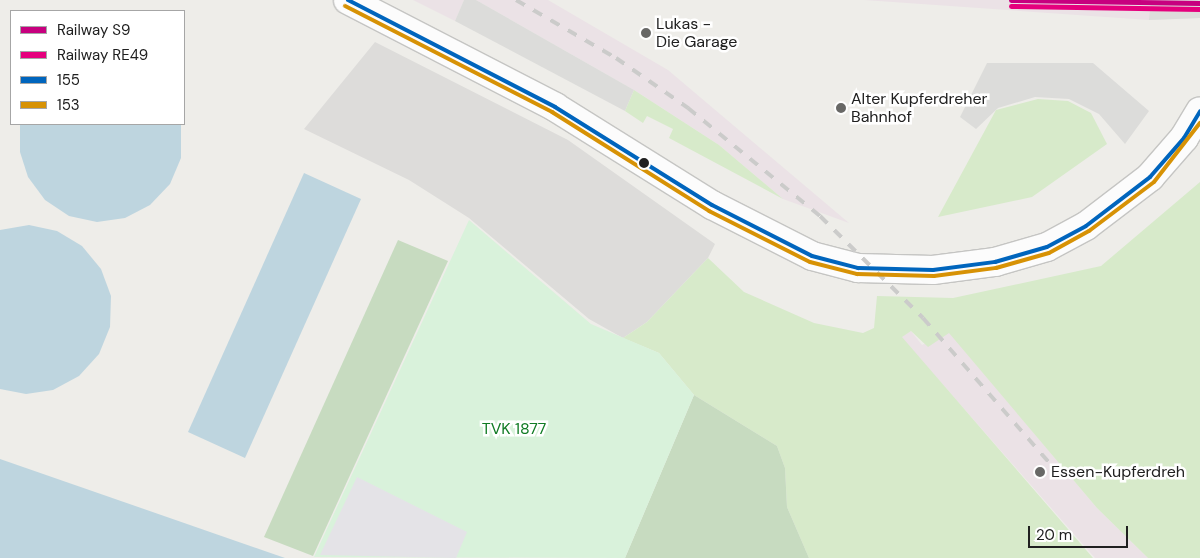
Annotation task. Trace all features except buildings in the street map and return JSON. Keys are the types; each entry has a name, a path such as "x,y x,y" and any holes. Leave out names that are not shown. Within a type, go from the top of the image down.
{"street":[{"path":"348,0 555,107 712,205 812,256 878,270 906,272 995,262 1047,247 1086,226 1150,177 1184,138 1200,111"}],"shaded area":[{"path":"413,0 464,0 455,21"},
{"path":"464,0 476,0 634,90 625,111 455,21"},
{"path":"476,0 548,0 668,70 849,223 783,199 719,145 634,90"},
{"path":"864,0 1200,0 1200,18 1149,20"},
{"path":"375,42 568,140 715,244 708,258 647,322 623,338 589,319 469,218 409,180 304,129"},
{"path":"987,63 1093,63 1149,111 1125,144 1099,114 1069,99 1035,97 998,108 976,129 960,117"},
{"path":"911,331 922,345 949,332 1097,508 1148,558 1095,558 901,337"},
{"path":"357,477 467,532 456,558 320,555"}],"green space":[{"path":"634,90 719,145 783,199 669,138 673,129 647,116 643,123 625,111"},
{"path":"1038,99 1068,101 1091,113 1107,144 1032,197 938,217 996,110"},
{"path":"1200,182 1200,558 1148,558 1097,508 949,333 928,347 911,331 902,337 1093,558 809,558 787,507 785,468 777,446 694,395 659,353 623,338 647,322 708,258 744,292 814,323 863,333 874,328 877,296 953,298 1101,266"},
{"name":"TVK 1877","path":"469,220 591,324 659,353 694,395 625,558 314,557"},
{"path":"398,240 448,261 313,556 264,537"},
{"path":"694,395 777,446 785,468 787,507 809,558 625,558"}],"water":[{"path":"20,125 181,125 181,158 170,184 150,205 125,218 97,222 69,216 45,200 28,177 20,152"},
{"path":"304,173 361,199 245,458 188,432"},
{"path":"29,225 57,231 82,246 101,269 111,296 110,327 99,354 79,376 53,390 26,394 0,389 0,230"},
{"path":"0,459 285,558 0,558"}],"pier":[{"path":"1151,0 1200,0 1200,18 1149,20"}],"railway":[{"path":"516,0 616,58 688,108 820,216 923,318 1052,466"}],"rail line":[{"name":"S9","path":"1011,0 1200,3"},
{"name":"RE49","path":"1011,6 1200,9"}],"transit line":[{"name":"155","path":"348,0 555,107 712,205 812,256 858,268 933,270 995,262 1047,247 1086,226 1150,177 1184,138 1200,111"},
{"name":"153","path":"345,6 552,112 709,211 810,262 857,274 934,276 996,268 1049,253 1089,231 1154,182 1200,123"}],"place":[{"name":"Lukas - Die Garage","path":"646,33"},
{"name":"Alter Kupferdreher Bahnhof","path":"841,108"},
{"name":"Essen-Kupferdreh","path":"1040,472"}]}
